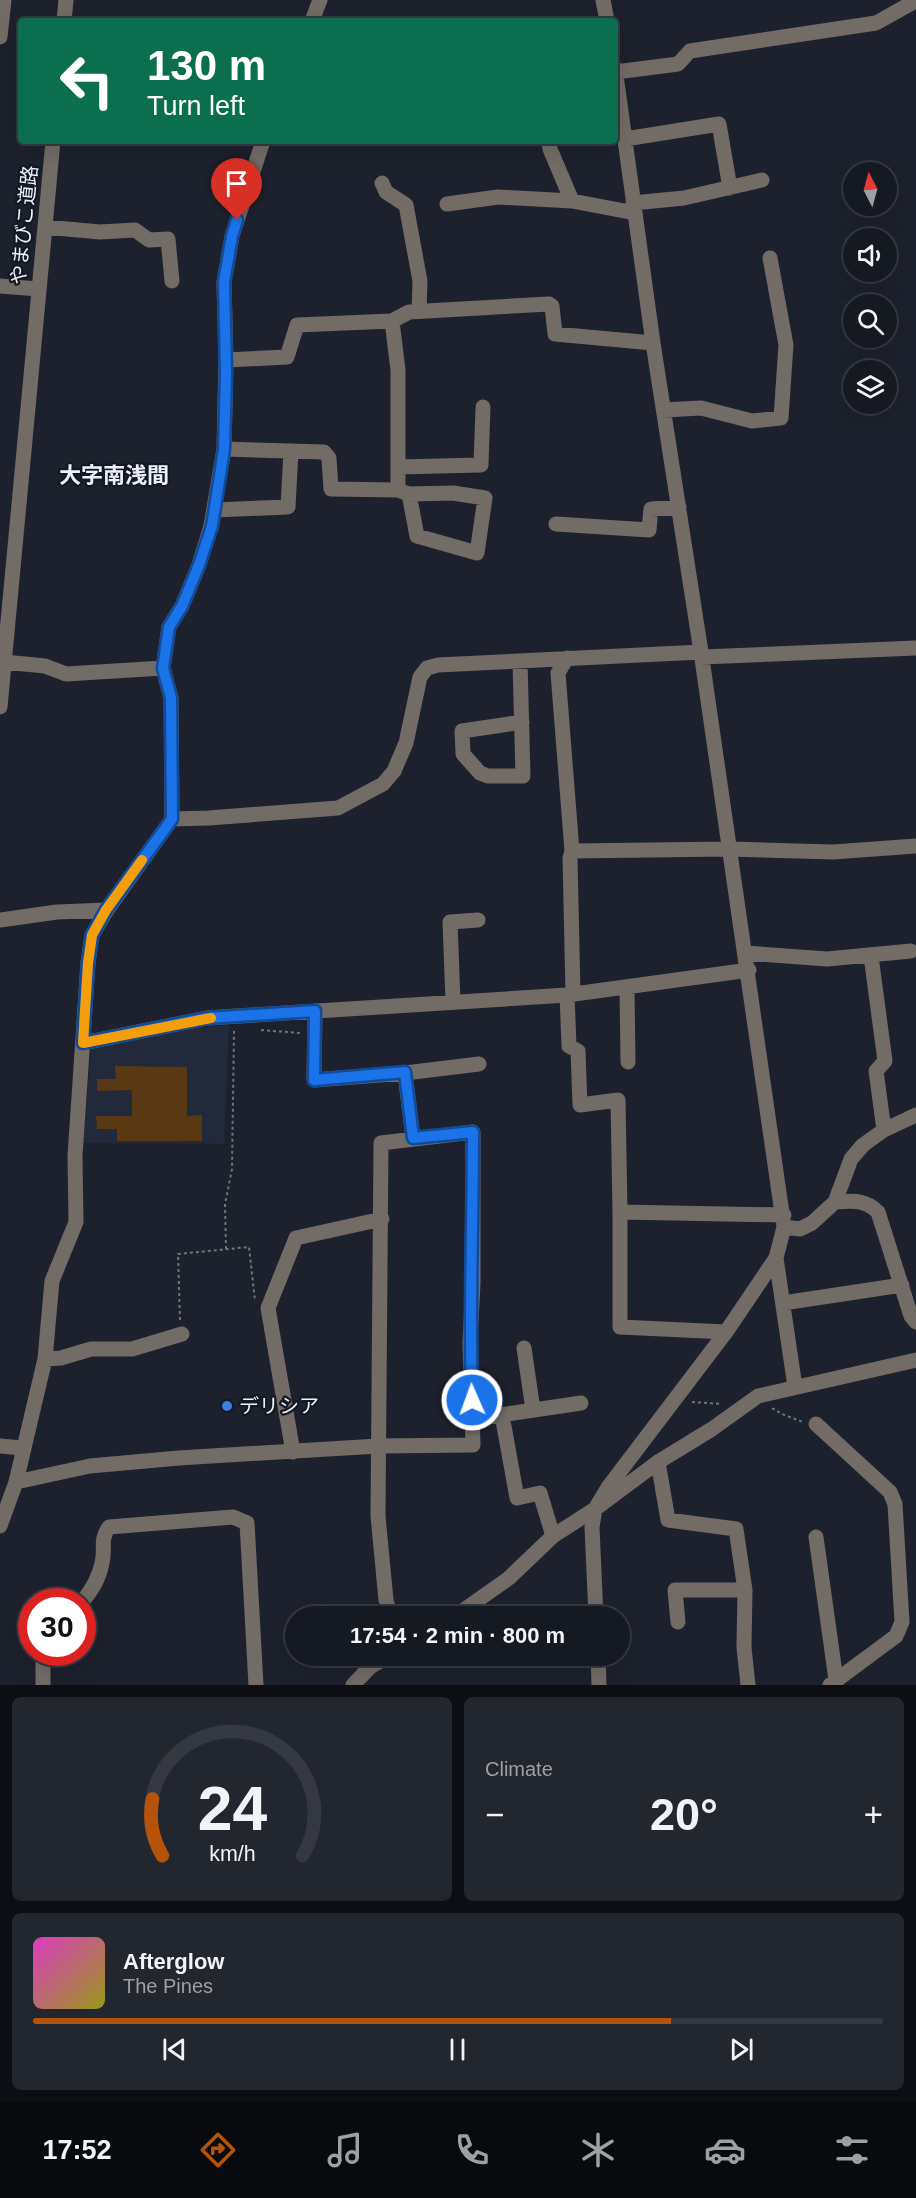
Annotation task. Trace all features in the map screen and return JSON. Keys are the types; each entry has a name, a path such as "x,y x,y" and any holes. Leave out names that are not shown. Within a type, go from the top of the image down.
{"street":[{"path":"0,37 4,0"},
{"path":"64,18 66,0"},
{"path":"313,18 320,0"},
{"path":"603,0 606,18"},
{"path":"618,70 678,64 690,51 876,23 913,3"},
{"path":"618,91 653,343 702,654 784,1221 776,1258 795,1387"},
{"path":"625,139 718,124 730,188"},
{"name":"やまびこ道路","path":"0,707 53,144"},
{"path":"0,1527 16,1482 22,1448 45,1359 52,1281 76,1222 75,1156 88,963 92,935 106,910 172,819 171,698 163,668 169,627 182,606 212,526 224,449 226,360 224,282 232,236 262,144"},
{"path":"549,144 572,201"},
{"path":"447,204 498,197 572,201 634,208 762,180"},
{"path":"382,183 386,192 406,205 420,281 419,311"},
{"path":"45,227 100,232 135,230 149,240 168,239 172,281"},
{"path":"664,410 701,408 752,421 781,418 786,345 770,258"},
{"path":"0,286 39,289"},
{"path":"226,360 287,357 297,325 392,321 409,312 549,304 552,306 555,334 653,343"},
{"path":"224,449 324,452 329,458 331,489 404,492 453,493 485,498 477,553 417,536 404,492 398,466 398,370 392,321"},
{"path":"398,466 481,465 483,407"},
{"path":"214,510 288,507 291,451"},
{"path":"556,524 649,530 651,509 679,507"},
{"path":"172,819 253,816 338,808 383,784 394,771 406,743 420,677 426,668 438,665 567,658 916,648"},
{"path":"567,658 558,673 572,851 570,858 569,1046 578,1051 580,1105 618,1100 620,1328 726,1332"},
{"path":"520,661 522,722 523,776 488,776 480,773 463,754 462,731 522,722"},
{"path":"4,663 45,666 66,674 163,668"},
{"path":"572,851 730,849 832,852 916,846"},
{"path":"0,920 57,912 106,910"},
{"path":"453,1002 450,922 478,920"},
{"path":"745,953 827,959 911,951"},
{"path":"871,956 885,1061 876,1071 884,1130"},
{"path":"83,1043 207,1018 570,995 748,970"},
{"path":"627,987 628,1062"},
{"path":"315,1011 314,1080 479,1064"},
{"path":"405,1072 413,1138"},
{"path":"620,1212 784,1221 800,1229 812,1223 835,1202 851,1159 863,1145 884,1130 916,1115"},
{"path":"16,1482 90,1466 179,1458 378,1446 473,1445 470,1342 473,1283 473,1132 381,1143 382,1219 378,1446 378,1516 388,1606"},
{"path":"835,1202 859,1200 870,1204 878,1212 911,1316 916,1322"},
{"path":"293,1452 268,1308 296,1238 382,1219"},
{"path":"596,1606 592,1527 595,1509 609,1486 726,1332 776,1258"},
{"path":"783,1303 902,1285"},
{"path":"45,1359 61,1358 91,1349 132,1349 181,1335"},
{"path":"524,1348 532,1410"},
{"path":"470,1606 509,1578 553,1536 595,1509 658,1462 712,1429 758,1396 916,1360"},
{"path":"473,1419 581,1402"},
{"path":"502,1414 517,1498 540,1493 553,1536"},
{"path":"816,1424 890,1492 895,1504 902,1622 896,1636 833,1683"},
{"path":"0,1446 22,1448"},
{"path":"658,1462 668,1520 736,1529 745,1590 744,1647 748,1685"},
{"path":"94,1588 103,1562 103,1536 109,1527 233,1517 248,1522 256,1685"},
{"path":"816,1538 833,1683"},
{"path":"678,1622 675,1590 745,1590"},
{"path":"42,1666 43,1685"},
{"path":"354,1685 370,1666"},
{"path":"599,1666 600,1685"}],"path":[{"path":"226,1249 225,1204 232,1169 235,1028"},
{"path":"258,1030 315,1034"},
{"path":"181,1335 178,1254 249,1247 256,1307 268,1308"}],"shaded area":[{"path":"229,1025 224,1144 83,1143 91,1047 183,1029"}],"building":[{"path":"115,1066 187,1067 187,1116 202,1115 202,1141 117,1141 117,1129 97,1129 96,1116 132,1116 132,1090 97,1091 97,1079 116,1079"}],"slow traffic":[{"path":"142,860 106,910 92,935 83,1043 211,1018"}],"place":[{"name":"デリシア","path":"227,1406"}],"district":[{"name":"大字南浅間","path":"114,475"}],"route":[{"path":"237,220 224,282 226,373 224,449 212,526 182,606 169,627 163,668 171,698 172,819 106,910 92,935 83,1043 207,1018 315,1011 314,1080 405,1072 413,1138 473,1132 473,1283 470,1342 472,1400"}]}
